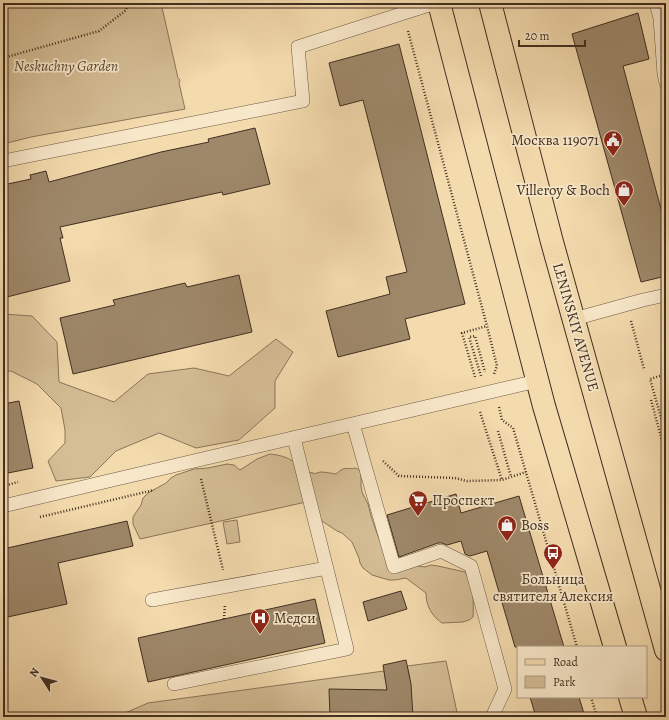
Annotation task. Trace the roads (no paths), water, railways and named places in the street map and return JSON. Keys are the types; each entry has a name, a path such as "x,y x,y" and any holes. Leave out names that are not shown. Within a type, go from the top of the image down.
{"main road":[{"path":"439,3 537,381 615,646"},
{"name":"LENINSKIY AVENUE","path":"490,3 552,242 666,650"},
{"path":"630,698 636,717"}],"lane":[{"path":"3,161 303,101 298,46 435,3"},
{"path":"656,3 660,18 666,83"},
{"path":"574,319 666,295"},
{"path":"3,506 537,381"},
{"path":"353,424 394,567 441,552 471,566 506,689 492,717"},
{"path":"174,684 347,649 294,438"},
{"path":"152,600 327,568"}],"place":[{"name":"Москва 119071","path":"613,157"},
{"name":"Villeroy & Boch","path":"624,207"},
{"name":"Проспект","path":"418,517"},
{"name":"Boss","path":"507,542"},
{"name":"Больница святителя Алексия","path":"553,570"},
{"name":"Медси","path":"260,635"}],"park label":[{"name":"Neskuchny Garden","path":"66,66"}]}
